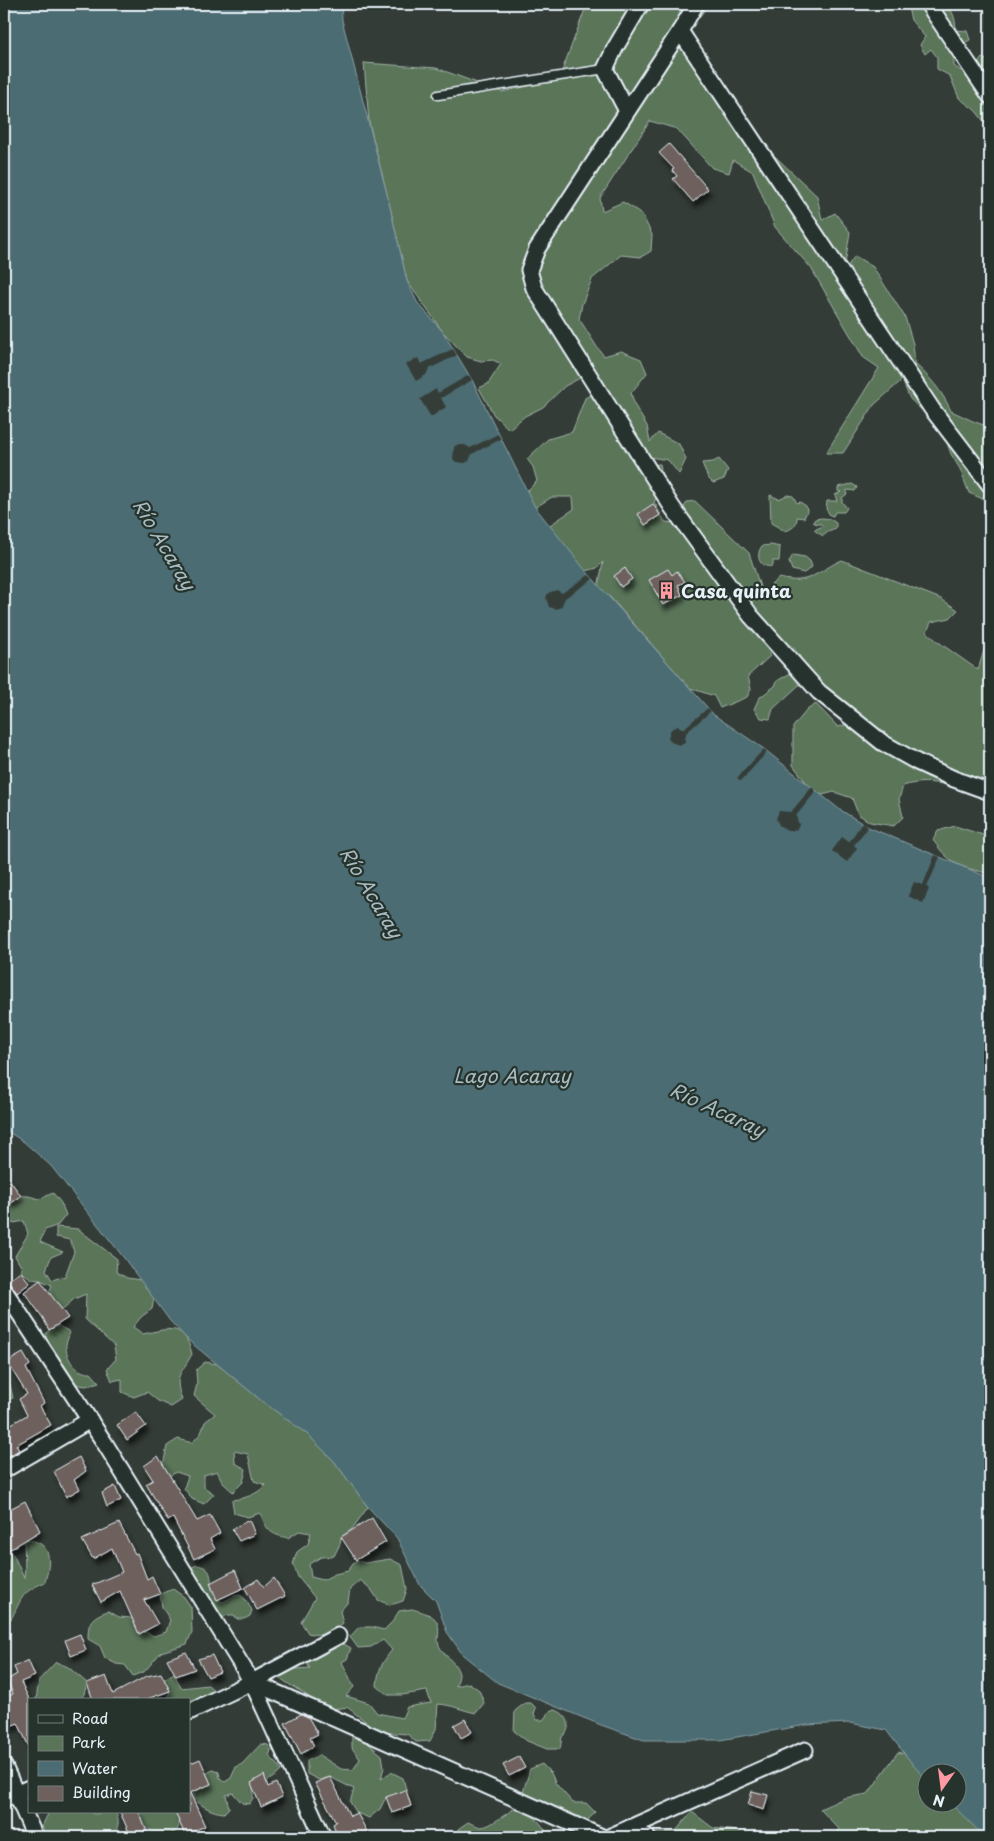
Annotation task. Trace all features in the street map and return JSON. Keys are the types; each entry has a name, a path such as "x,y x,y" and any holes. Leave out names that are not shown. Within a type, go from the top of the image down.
{"street":[{"path":"627,112 605,69 641,4"},
{"path":"696,4 537,249 529,270 534,288 672,507 751,616 819,692 883,743 917,762 954,779 990,792"},
{"path":"928,4 990,96"},
{"path":"680,31 932,409 990,485"},
{"path":"4,1290 90,1420 252,1682 322,1837"},
{"path":"4,1470 90,1420"},
{"path":"190,1712 252,1682 338,1636"},
{"path":"252,1682 602,1837"},
{"path":"609,1837 805,1750"},
{"path":"4,1766 35,1837"},
{"path":"630,1828 648,1837"}],"lane":[{"path":"438,94 605,69"}],"green space":[{"path":"587,4 709,4 690,29 707,61 734,98 761,143 817,196 822,220 835,213 850,232 844,271 855,256 873,267 905,317 913,344 915,364 936,386 951,411 975,422 990,426 990,459 973,471 990,481 983,499 969,493 942,429 910,399 902,380 874,405 843,453 826,453 879,368 863,357 811,268 775,227 753,172 733,160 729,173 712,168 677,129 650,121 600,198 602,211 623,202 642,214 652,235 651,251 641,257 621,255 592,279 582,304 579,319 604,356 621,351 641,359 647,373 631,393 635,406 647,426 650,442 658,433 679,444 686,459 679,474 668,460 650,457 648,465 660,464 662,475 661,488 654,502 665,522 676,523 687,502 695,501 749,553 762,593 779,578 790,580 806,579 842,560 941,599 958,610 950,618 931,622 927,632 978,670 988,637 990,638 990,800 947,785 926,782 914,783 903,786 899,799 903,817 894,826 870,822 858,814 852,798 834,792 822,795 808,785 793,765 793,727 807,710 816,704 838,727 849,724 814,685 799,685 773,709 770,719 761,718 754,709 759,698 775,686 777,681 799,668 800,656 792,646 773,644 770,656 748,676 751,689 747,697 720,708 714,696 690,688 611,598 598,588 603,562 597,568 579,573 550,525 574,509 573,497 552,497 531,510 524,494 537,481 533,467 527,459 548,439 572,432 585,398 601,389 598,374 581,363 580,378 565,386 543,407 525,416 509,429 494,415 479,388 488,384 501,364 493,360 481,361 467,357 443,332 407,281 369,122 364,63 436,68 502,92 559,79"},
{"path":"907,4 946,4 951,9 956,30 967,31 970,40 960,47 956,54 954,66 961,71 975,67 982,58 990,61 990,129 975,110 959,98 950,76 937,69 937,57 931,49 925,54 920,45 925,37 911,20"},
{"path":"719,459 728,470 724,479 713,483 708,478 702,463 713,462"},
{"path":"852,484 857,487 855,491 847,490 847,494 842,498 842,502 847,508 844,512 835,512 833,516 830,515 826,509 827,501 837,501 835,495 841,492 838,491 838,487"},
{"path":"770,495 779,499 787,495 793,496 797,503 800,502 806,506 807,511 804,518 797,517 794,527 785,531 771,523"},
{"path":"815,519 830,519 836,523 836,529 823,536 814,530 823,526 813,522"},
{"path":"762,546 780,547 779,561 773,561 773,566 768,566 762,563 759,553"},
{"path":"793,555 805,557 810,561 812,567 804,573 792,570 789,562"},
{"path":"955,826 986,836 990,835 990,874 951,861 933,840 938,831"},
{"path":"53,1193 61,1203 66,1215 58,1225 45,1230 40,1242 63,1252 51,1257 46,1270 52,1280 65,1276 74,1252 70,1240 56,1237 56,1227 78,1229 117,1259 116,1272 127,1278 141,1280 154,1298 152,1309 141,1317 133,1327 143,1334 167,1329 174,1330 180,1332 189,1343 192,1354 178,1380 182,1400 171,1407 158,1401 147,1392 134,1397 122,1392 122,1379 112,1381 107,1369 116,1359 114,1346 85,1319 86,1294 74,1299 64,1308 52,1311 49,1293 52,1285 32,1279 20,1271 22,1268 15,1256 28,1234 24,1221 4,1225 4,1195 28,1196 40,1199"},
{"path":"59,1326 70,1332 66,1350 73,1365 81,1371 91,1373 99,1382 86,1386 73,1384 67,1370 47,1352 41,1340 49,1330"},
{"path":"205,1362 217,1364 263,1402 307,1434 334,1461 368,1507 352,1529 341,1537 334,1556 321,1557 309,1564 311,1577 323,1580 335,1574 348,1571 356,1560 365,1563 390,1559 402,1565 407,1589 403,1601 390,1605 378,1600 371,1589 360,1580 350,1589 348,1602 340,1611 343,1623 327,1634 308,1633 301,1622 315,1598 298,1577 293,1564 297,1552 308,1544 311,1533 299,1531 288,1538 269,1530 260,1513 248,1517 234,1513 232,1500 250,1496 266,1485 254,1481 248,1454 234,1451 235,1463 246,1469 243,1482 233,1492 223,1483 217,1471 204,1475 204,1487 214,1494 204,1504 192,1499 184,1488 188,1476 176,1472 164,1479 155,1470 164,1461 167,1446 178,1439 192,1443 201,1433 205,1422 215,1414 194,1396 197,1384 196,1370"},
{"path":"4,1375 10,1385 13,1398 4,1400"},
{"path":"24,1539 40,1544 45,1548 49,1560 47,1574 45,1582 31,1589 23,1596 11,1619 4,1620 4,1554 13,1554 24,1578"},
{"path":"197,1565 205,1567 209,1571 213,1593 216,1598 223,1602 240,1595 252,1610 250,1616 244,1619 237,1619 234,1615 227,1615 222,1619 215,1619 196,1594 184,1589 185,1570"},
{"path":"173,1589 184,1597 191,1607 192,1632 187,1644 161,1652 145,1671 133,1676 125,1665 116,1664 105,1658 100,1646 88,1639 92,1620 108,1611 119,1617 131,1618 132,1620 137,1619 143,1631 154,1636 166,1632 170,1620 162,1607 160,1594"},
{"path":"412,1609 434,1618 438,1626 439,1646 458,1669 459,1674 456,1686 469,1683 479,1690 484,1703 476,1713 438,1704 436,1729 430,1741 416,1742 407,1734 379,1732 347,1707 333,1708 322,1705 277,1675 285,1670 310,1668 302,1657 305,1644 340,1642 351,1648 347,1659 342,1662 354,1687 346,1696 369,1703 377,1713 402,1718 407,1707 431,1703 427,1691 388,1695 377,1686 381,1666 392,1650 383,1640 371,1647 358,1648 350,1637 359,1627 372,1627 384,1630 399,1611"},
{"path":"56,1662 68,1667 87,1683 81,1698 36,1698 39,1680"},
{"path":"174,1673 181,1688 208,1685 216,1692 190,1704 190,1698 168,1698 170,1691 163,1680"},
{"path":"525,1703 531,1703 536,1708 534,1714 537,1720 543,1720 551,1710 558,1711 565,1716 568,1727 567,1732 562,1737 560,1749 547,1749 527,1741 514,1731 515,1711"},
{"path":"352,1733 382,1755 384,1767 381,1779 391,1772 403,1778 406,1790 398,1801 386,1797 380,1809 369,1818 357,1813 350,1802 354,1789 330,1777 319,1780 307,1774 307,1761 319,1755 341,1769 353,1770 360,1759 352,1748"},
{"path":"261,1744 268,1745 271,1750 269,1756 281,1771 272,1778 253,1786 253,1798 249,1804 242,1803 233,1793 226,1795 229,1808 224,1813 208,1809 194,1799 194,1792 202,1787 207,1773 213,1770 219,1772 220,1778 225,1782 231,1778 236,1767 242,1764"},
{"path":"898,1752 922,1758 924,1764 916,1764 916,1814 965,1814 986,1837 832,1837 839,1829 820,1809 844,1798 868,1794"},
{"path":"542,1764 573,1803 586,1803 595,1812 587,1821 573,1820 522,1796 530,1769"},
{"path":"514,1809 535,1818 550,1837 518,1837 509,1833 507,1837 457,1837 458,1829 468,1822 481,1827 485,1826"},
{"path":"692,1812 713,1828 737,1831 743,1837 646,1837 649,1833 675,1832"},
{"path":"48,1814 116,1814 118,1819 118,1826 110,1837 45,1837 42,1826"},
{"path":"138,1814 181,1814 178,1820 179,1827 175,1832 163,1836 150,1830 138,1817"}],"water":[{"name":"Lago Acaray","path":"4,4 341,4 342,20 387,194 407,281 417,302 443,332 472,380 535,507 586,571 714,715 764,749 839,809 868,827 990,878 990,1837 985,1837 961,1814 966,1814 966,1764 916,1764 916,1768 886,1730 850,1723 806,1725 720,1740 644,1740 601,1725 498,1683 463,1655 447,1632 436,1601 420,1585 397,1538 368,1507 334,1461 307,1434 263,1402 189,1341 170,1321 124,1258 51,1166 24,1142 4,1129"}],"pier":[{"path":"453,349 457,355 429,369 426,375 416,381 406,364 418,358 421,364"},
{"path":"469,375 472,380 441,398 446,407 431,417 420,399 436,389 438,393"},
{"path":"498,434 501,439 472,454 469,461 465,463 456,462 453,459 454,447 456,445 465,445 470,448"},
{"path":"589,575 593,579 565,598 561,607 556,609 549,607 546,598 548,593 557,590 562,593"},
{"path":"708,708 711,711 686,733 685,742 679,745 671,742 668,737 671,729 678,726 683,729"},
{"path":"764,749 767,752 741,781 737,778"},
{"path":"812,787 816,791 796,816 799,825 797,829 787,831 779,825 776,819 779,811 791,812"},
{"path":"862,823 868,827 854,845 857,848 847,862 832,851 842,837 849,842"},
{"path":"935,855 940,857 927,887 929,889 923,903 908,896 914,882 923,885"}],"building":[{"path":"669,144 708,189 693,202 673,179 677,176 672,170 674,169 659,153"},
{"path":"653,504 660,515 645,525 638,514"},
{"path":"625,568 632,579 621,587 614,576"},
{"name":"Casa quinta","path":"668,569 672,575 677,571 685,582 678,585 682,595 663,605 649,580"},
{"path":"4,1172 21,1196 10,1204 4,1194"},
{"path":"20,1271 30,1283 17,1293 8,1281"},
{"path":"40,1280 68,1318 49,1330 43,1318 24,1292"},
{"path":"23,1353 30,1365 26,1368 44,1403 40,1406 51,1425 16,1445 19,1450 4,1459 4,1423 6,1427 27,1415 19,1399 27,1394 7,1362"},
{"path":"136,1412 146,1426 127,1440 117,1425"},
{"path":"158,1456 197,1521 210,1515 220,1533 210,1539 215,1549 194,1559 173,1518 168,1521 146,1484 153,1480 144,1466"},
{"path":"79,1457 86,1471 74,1480 80,1489 66,1497 54,1471"},
{"path":"115,1486 121,1500 107,1507 102,1493"},
{"path":"25,1501 40,1531 4,1553 4,1512"},
{"path":"372,1518 386,1542 356,1560 341,1537"},
{"path":"249,1520 255,1534 239,1541 232,1529"},
{"path":"119,1523 135,1554 137,1553 147,1579 152,1576 160,1594 144,1600 158,1624 139,1634 120,1591 101,1602 92,1585 122,1572 112,1548 93,1559 82,1540"},
{"path":"235,1570 243,1588 217,1600 210,1583"},
{"path":"274,1578 285,1596 257,1610 245,1588 258,1579 264,1587"},
{"path":"80,1634 86,1650 71,1656 65,1640"},
{"path":"186,1652 195,1669 176,1676 167,1659"},
{"path":"212,1655 220,1672 208,1677 198,1659"},
{"path":"28,1660 35,1676 21,1682 29,1698 28,1745 18,1723 8,1727 4,1715 4,1698 13,1694 7,1680 17,1674 14,1667"},
{"path":"161,1673 170,1691 150,1698 92,1698 87,1683 106,1676 113,1694 147,1676"},
{"path":"301,1714 308,1717 318,1734 310,1738 314,1746 301,1754 285,1723"},
{"path":"465,1719 472,1732 461,1738 454,1725"},
{"path":"519,1757 525,1768 509,1776 503,1765"},
{"path":"200,1759 211,1784 190,1793 190,1764"},
{"path":"264,1775 268,1787 276,1783 282,1797 261,1807 251,1783"},
{"path":"330,1777 350,1816 357,1813 370,1837 338,1837 333,1824 336,1822 315,1783"},
{"path":"406,1790 411,1806 392,1813 386,1797"},
{"path":"752,1791 768,1795 764,1810 748,1805"},
{"path":"190,1793 205,1826 185,1835 176,1814 190,1814"},
{"path":"121,1814 140,1814 149,1837 131,1837"}],"place":[{"name":"Casa quinta","path":"667,590"}],"water label":[{"name":"Río Acaray","path":"165,544"},
{"name":"Río Acaray","path":"372,892"},
{"name":"Río Acaray","path":"718,1109"}]}
